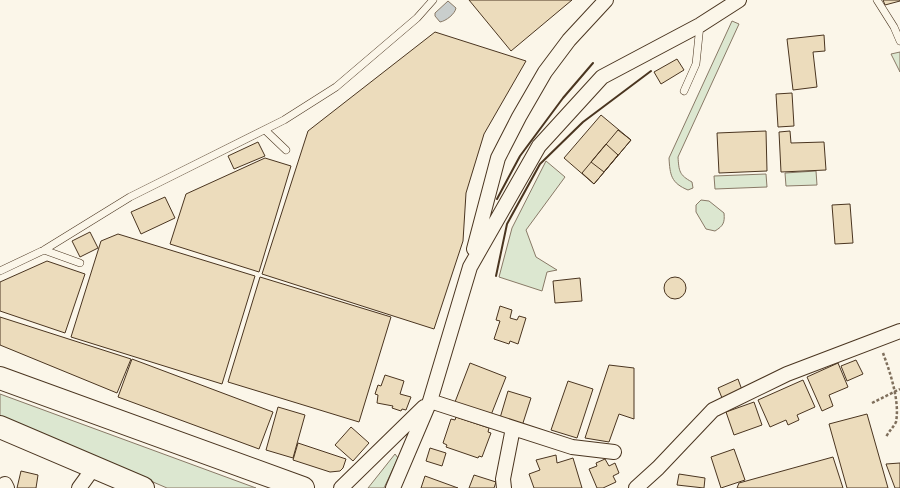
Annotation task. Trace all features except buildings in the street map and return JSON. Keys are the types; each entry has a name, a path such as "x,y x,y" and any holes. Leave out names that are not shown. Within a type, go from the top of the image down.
{"highway":[{"path":"0,378 303,488"},
{"path":"0,427 95,466 143,488"}],"street":[{"path":"393,488 430,401 470,267 498,158 519,117 545,72 568,40 606,0"},
{"path":"470,267 539,146 602,77 700,24 739,0"},
{"path":"636,488 658,468 713,410 787,374 900,331"},
{"path":"430,401 572,447 614,452"},
{"path":"341,488 430,401"},
{"path":"504,488 503,479 513,428"},
{"path":"79,488 95,466"}],"lane":[{"path":"0,271 44,250 130,197 265,130 336,87 418,18 433,0"},
{"path":"877,0 894,27 900,41"},
{"path":"684,91 696,64 700,24"},
{"path":"265,130 286,150"},
{"path":"44,250 80,263"}],"path":[{"path":"878,339 898,390 900,407 896,422 889,430 886,437"},
{"path":"872,403 898,390"}],"green space":[{"path":"732,21 739,24 678,157 680,172 684,177 692,182 693,188 688,190 672,178 669,158"},
{"path":"900,52 900,72 891,54"},
{"path":"546,161 565,177 526,230 536,257 557,270 547,272 542,291 499,277 512,228"},
{"path":"816,171 817,185 786,186 785,173"},
{"path":"766,174 767,187 715,189 714,176"},
{"path":"701,200 709,201 724,213 723,224 715,231 706,229 696,212 696,205"},
{"path":"0,394 256,488 167,488 0,416"},
{"path":"395,454 398,458 384,488 368,488"}],"shaded area":[{"path":"448,1 456,8 450,17 440,22 435,16 435,13"}],"wall":[{"path":"497,199 520,156 563,98 593,63"},
{"path":"496,276 507,224 540,164 583,122 651,71"}]}
